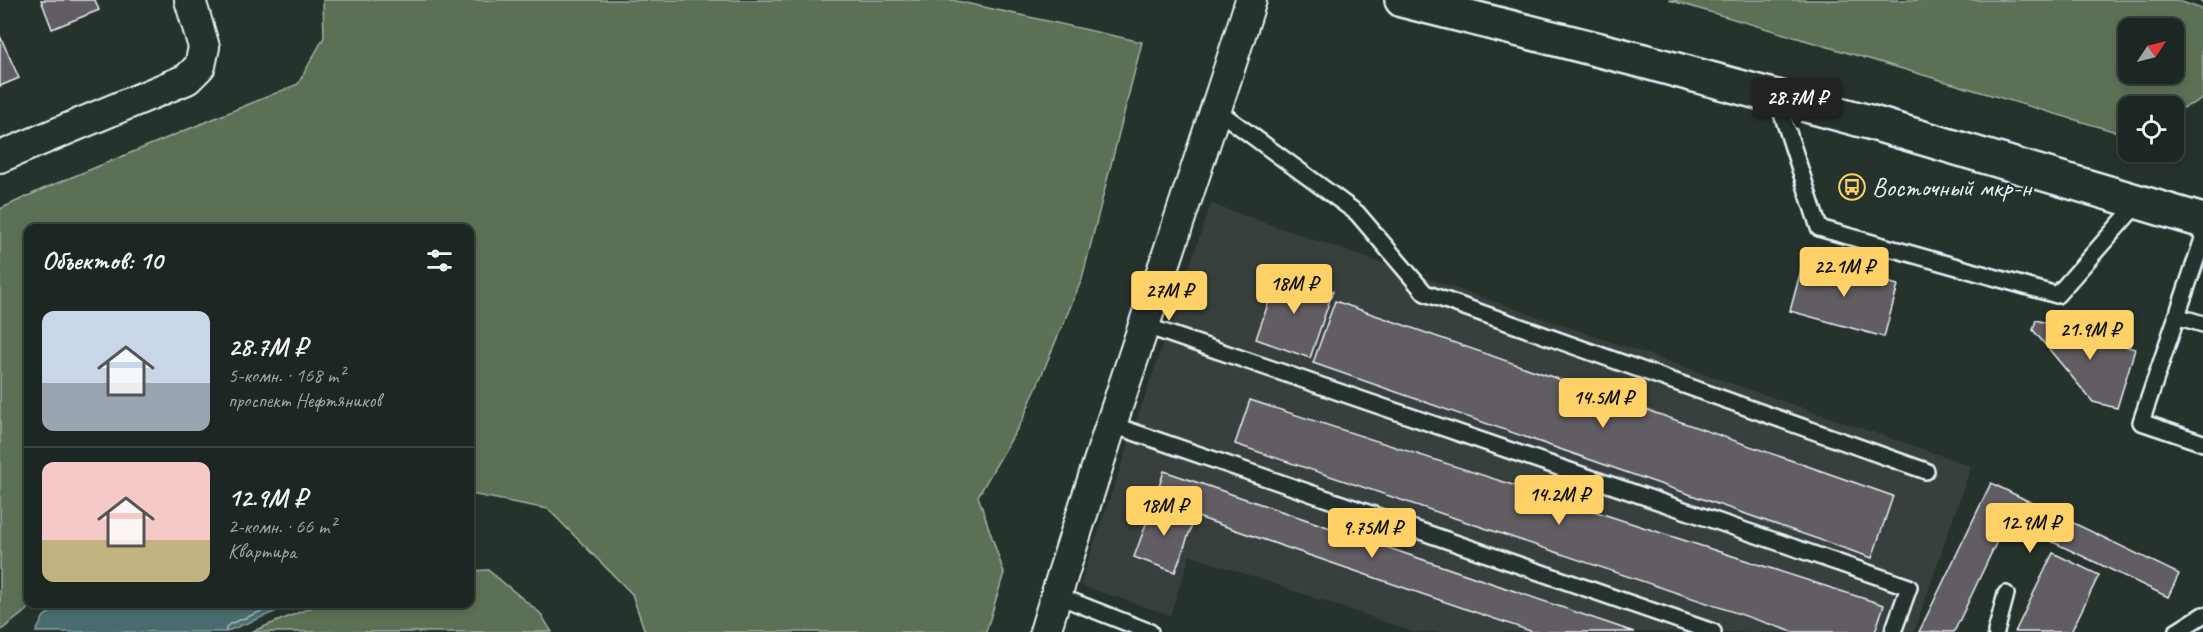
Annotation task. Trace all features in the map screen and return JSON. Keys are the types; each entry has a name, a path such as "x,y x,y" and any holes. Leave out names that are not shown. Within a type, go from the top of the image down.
{"main road":[{"path":"1401,0 1647,62 1869,122 2203,221"}],"street":[{"path":"0,157 187,79 200,66 204,47 190,0"},
{"path":"1045,632 1110,424 1251,0"}],"lane":[{"path":"1777,98 1819,228 2058,295 2139,202"},
{"path":"1216,110 1356,213 1425,293 1926,471"},
{"path":"2203,239 2141,422 2203,443"},
{"path":"2176,316 2203,324"},
{"path":"1143,325 1908,587 1893,632"},
{"path":"1110,424 1713,632"},
{"path":"1996,632 2006,594"},
{"path":"1056,595 1150,632"},
{"path":"2176,632 2203,615"}],"shaded area":[{"path":"1211,204 1971,466 1914,632 1414,632 1190,555 1170,615 1080,585"}],"green space":[{"path":"323,0 952,0 1142,42 1082,279 1023,419 978,496 1004,573 986,632 645,632 632,594 548,509 474,495 474,224 24,224 24,608 30,608 0,631 0,209 43,189 298,84 324,37"},
{"path":"1669,0 2176,0 2202,9 2203,99 2184,108 2184,96 2118,96 2118,133"},
{"path":"488,570 540,613 552,632 251,632 310,608 474,608 474,571"}],"water":[{"path":"58,608 285,608 225,632 36,632 44,616"}],"building":[{"path":"41,0 95,0 99,10 52,29"},
{"path":"0,36 19,78 0,86"},
{"path":"1804,259 1898,285 1884,337 1790,311"},
{"path":"1279,272 1333,291 1310,358 1256,339"},
{"path":"1335,301 1893,496 1872,558 1313,363"},
{"path":"2036,320 2135,349 2117,408 2093,402 2033,330"},
{"path":"1250,400 1884,605 1875,632 1793,632 1235,444"},
{"path":"1164,471 1634,632 1533,632 1154,502"},
{"path":"1991,483 2179,574 2168,597 2007,520 1954,632 1919,632"},
{"path":"1154,502 1195,517 1175,572 1134,557"},
{"path":"2053,553 2099,575 2071,632 2015,632"}],"place":[{"name":"Восточный мкр-н","path":"1852,187"}]}
